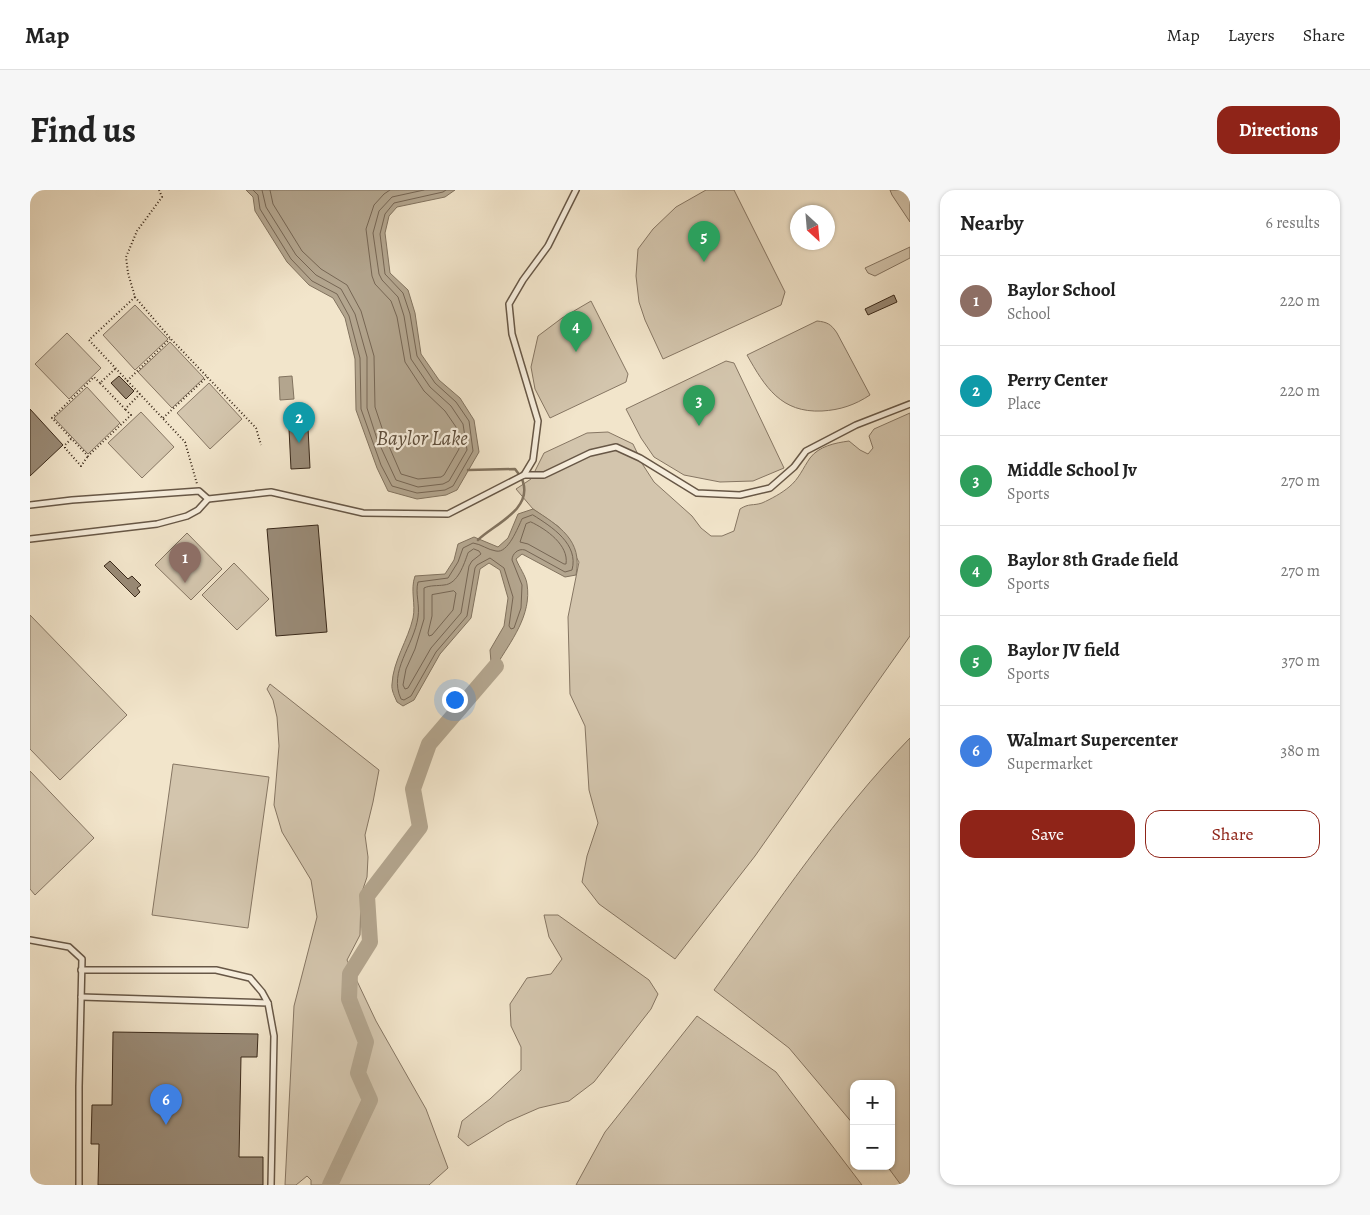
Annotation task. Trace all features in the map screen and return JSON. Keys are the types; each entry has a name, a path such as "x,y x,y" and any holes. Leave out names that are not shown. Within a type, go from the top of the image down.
{"lane":[{"path":"524,475 533,460 538,421 512,334 509,304 522,280 548,246 576,190"},
{"path":"30,539 157,524 187,516 198,510 208,499 271,492 363,513 448,514 524,475 544,475 590,453 616,447 640,458 697,493 740,494 770,488 794,467 806,451 856,425 910,404"},
{"path":"30,505 82,499 199,491 208,499"},
{"path":"30,940 69,946 82,959 79,1185"},
{"path":"81,970 216,970 250,978 262,992 268,1003 274,1036 271,1185"},
{"path":"80,997 268,1003"}],"path":[{"path":"160,190 162,198 137,231 126,257 128,273 135,297 170,338 256,428 261,445"},
{"path":"135,297 89,340 185,442 199,491"},
{"path":"127,381 170,338"},
{"path":"100,382 115,369"},
{"path":"72,438 65,445 65,448 81,466 88,456 131,415 94,377 52,418 72,438 88,456"},
{"path":"163,418 207,377"},
{"path":"125,409 140,394"}],"shaded area":[{"path":"706,190 734,190 785,292 781,305 663,359 639,302 636,276 638,249 653,229 676,207"},
{"path":"890,190 910,190 910,222 892,195"},
{"path":"910,247 910,258 875,276 868,273 865,268"},
{"path":"591,301 628,374 626,382 550,418 535,389 531,367 538,336 562,318"},
{"path":"135,305 168,339 135,370 103,335"},
{"path":"817,321 829,324 835,330 870,395 859,402 841,408 822,411 796,408 776,396 761,378 747,355"},
{"path":"67,333 101,368 69,399 35,364"},
{"path":"170,342 204,378 172,408 138,372"},
{"path":"726,361 734,363 784,468 753,481 720,482 684,475 654,457 641,438 626,409"},
{"path":"209,383 242,419 210,449 177,413"},
{"path":"87,387 120,423 88,454 54,418"},
{"path":"141,412 174,447 142,478 108,443"},
{"path":"910,413 910,636 755,856 675,959 599,904 582,882 587,856 598,823 589,790 585,726 570,694 568,617 579,562 559,527 533,509 516,489 531,479 544,453 587,433 608,432 633,444 654,482 692,516 701,528 711,536 722,536 734,531 740,509 762,503 786,489 796,480 810,458 818,451 833,444 849,441 868,454 873,448 869,436 874,429"},
{"path":"187,533 222,569 191,600 155,565"},
{"path":"234,563 269,599 237,630 202,595"},
{"path":"30,615 127,715 60,780 30,749"},
{"path":"270,684 379,770 365,835 368,857 367,877 361,895 360,935 347,960 376,1021 426,1109 448,1168 429,1185 311,1185 311,1180 307,1176 296,1185 285,1185 294,1006 317,917 311,880 282,832 274,805 279,746 277,717 273,700 267,689"},
{"path":"910,738 910,1185 901,1185 890,1170 895,1170 895,1080 850,1080 850,1120 789,1048 714,990 832,828"},
{"path":"173,764 269,777 248,928 152,915"},
{"path":"30,771 94,838 35,895 30,889"},
{"path":"544,915 558,915 649,980 658,994 651,1009 594,1082 569,1101 539,1108 507,1122 468,1146 458,1137 462,1121 490,1099 521,1070 521,1047 511,1026 510,1004 527,978 551,974 562,959 549,937"},
{"path":"697,1016 776,1072 862,1185 576,1185 605,1132"}],"water":[{"name":"Baylor Lake","path":"246,190 455,190 445,197 397,207 389,216 385,233 390,273 408,290 415,313 421,354 439,380 460,398 474,420 479,452 457,490 446,495 417,499 388,491 377,468 356,410 355,359 345,318 333,298 309,285 287,262 255,211 253,197"},
{"path":"292,376 294,399 280,400 279,377"},
{"path":"533,509 567,535 576,552 576,575 565,577 522,554 516,559 526,581 528,595 526,606 514,637 496,666 491,662 490,650 504,626 508,598 500,570 489,563 480,569 471,618 440,654 414,700 403,706 397,702 392,689 393,675 413,618 415,576 445,574 454,560 458,544 474,537 498,547 508,538 518,514"}],"building":[{"path":"894,295 897,302 868,315 865,309"},
{"path":"119,376 134,391 126,399 111,383"},
{"path":"30,409 63,445 30,476"},
{"path":"308,428 310,468 291,469 289,429"},
{"path":"318,525 327,632 276,636 267,529"},
{"path":"110,561 128,579 132,576 141,585 137,588 140,592 135,597 104,566"},
{"path":"113,1032 258,1034 257,1057 241,1057 239,1157 263,1157 263,1185 98,1185 99,1144 91,1144 92,1105 112,1105"}],"waterway":[{"path":"468,470 515,469 523,482 524,492 522,501 517,509 478,540"},
{"path":"330,1185 370,1100 358,1073 366,1042 349,999 350,974 370,942 367,896 420,827 413,789 429,744 496,666"}],"place":[{"name":"Baylor JV field","path":"704,262"},
{"name":"Baylor 8th Grade field","path":"576,352"},
{"name":"Middle School Jv","path":"699,426"},
{"name":"Perry Center","path":"299,443"},
{"name":"Baylor School","path":"185,583"},
{"name":"Walmart Supercenter","path":"166,1125"}]}
